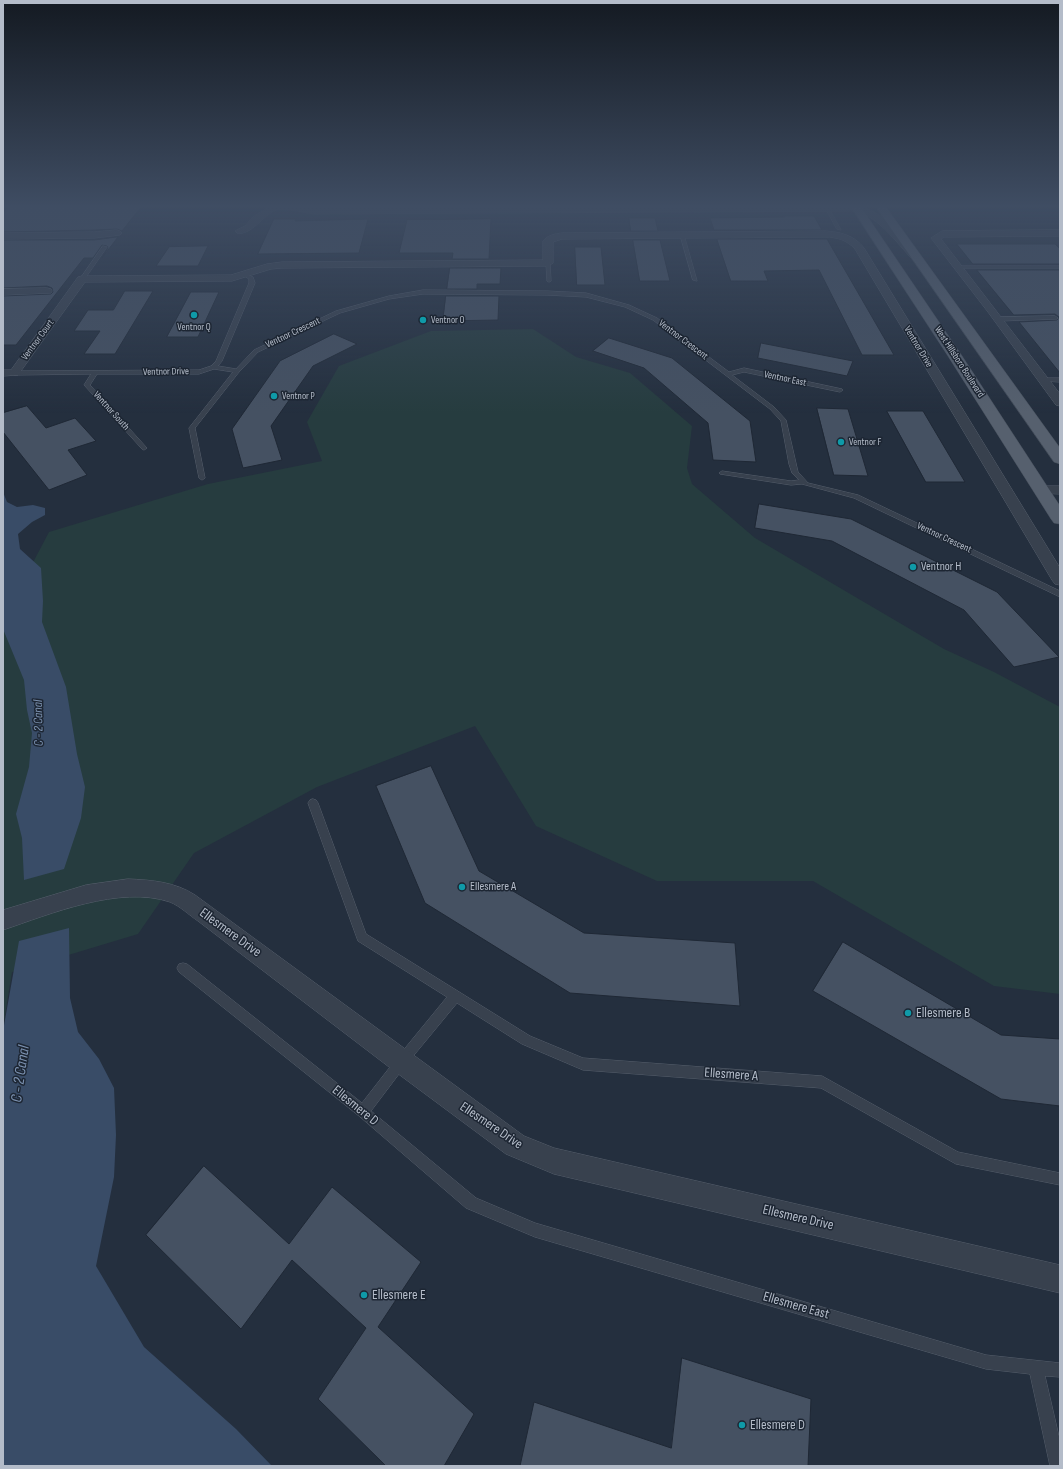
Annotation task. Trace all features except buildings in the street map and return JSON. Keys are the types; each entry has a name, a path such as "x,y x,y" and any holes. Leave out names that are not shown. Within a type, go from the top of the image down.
{"main road":[{"name":"West Hillsboro Boulevard","path":"900,276 1060,519"},
{"path":"930,276 1060,459"}],"street":[{"path":"82,279 232,278 243,276"},
{"name":"Ventnor Drive","path":"874,276 1060,580"},
{"path":"966,276 1060,402"},
{"name":"Ventnor Court","path":"8,373 82,279"},
{"path":"3,292 47,291"},
{"path":"1041,490 1060,490"},
{"name":"Ellesmere Drive","path":"3,920 93,892 138,887 172,893 205,914 401,1062 515,1145 554,1161 1060,1279"}],"lane":[{"path":"82,279 85,276"},
{"path":"213,367 219,361 252,283 251,278 246,276"},
{"path":"549,276 549,281"},
{"path":"694,276 695,280"},
{"name":"Ventnor Crescent","path":"237,371 256,351 338,312 389,298 423,292 547,293 586,296 627,306 655,319 772,408 784,421 792,464 795,473 804,482 856,496 1060,594"},
{"path":"999,319 1055,318"},
{"path":"202,478 192,428 237,371 213,367"},
{"name":"Ventnor Drive","path":"8,373 199,372 213,367"},
{"name":"Ventnor East","path":"729,374 744,370 840,390"},
{"name":"Ventnor South","path":"95,373 87,385 144,448"},
{"path":"1044,380 1060,380"},
{"path":"722,473 791,483 804,482"},
{"name":"Ellesmere A","path":"313,803 362,937 526,1040 583,1064 822,1082 956,1158 1060,1179"},
{"name":"Ellesmere D","path":"182,968 363,1112 471,1203 535,1230"},
{"path":"363,1112 401,1062 456,995"},
{"name":"Ellesmere East","path":"535,1230 986,1362 1060,1370"},
{"path":"1036,1367 1058,1466"}],"green space":[{"path":"533,329 576,357 630,373 692,426 687,468 692,484 755,538 944,649 994,672 1060,707 1060,994 994,986 813,881 657,881 536,826 475,726 317,787 194,853 138,934 12,972 3,1027 3,583 28,572 49,532 208,484 322,461 307,422 339,366 431,331"}],"water":[{"name":"C - 2 Canal","path":"3,492 7,502 17,507 33,505 45,508 45,515 32,522 18,534 20,549 41,568 43,601 42,622 66,687 77,754 85,787 81,818 64,869 24,880 22,838 16,814 29,767 32,733 27,710 24,680 3,629"},
{"name":"C - 2 Canal","path":"69,928 70,998 78,1032 99,1059 114,1088 116,1135 114,1177 96,1266 144,1347 236,1429 272,1466 3,1466 3,1031 19,941"}],"place":[{"name":"Ventnor Q","path":"194,315"},
{"name":"Ventnor O","path":"423,320"},
{"name":"Ventnor P","path":"274,396"},
{"name":"Ventnor F","path":"841,442"},
{"name":"Ventnor H","path":"913,567"},
{"name":"Ellesmere A","path":"462,887"},
{"name":"Ellesmere B","path":"908,1013"},
{"name":"Ellesmere E","path":"364,1295"},
{"name":"Ellesmere D","path":"742,1425"}]}
